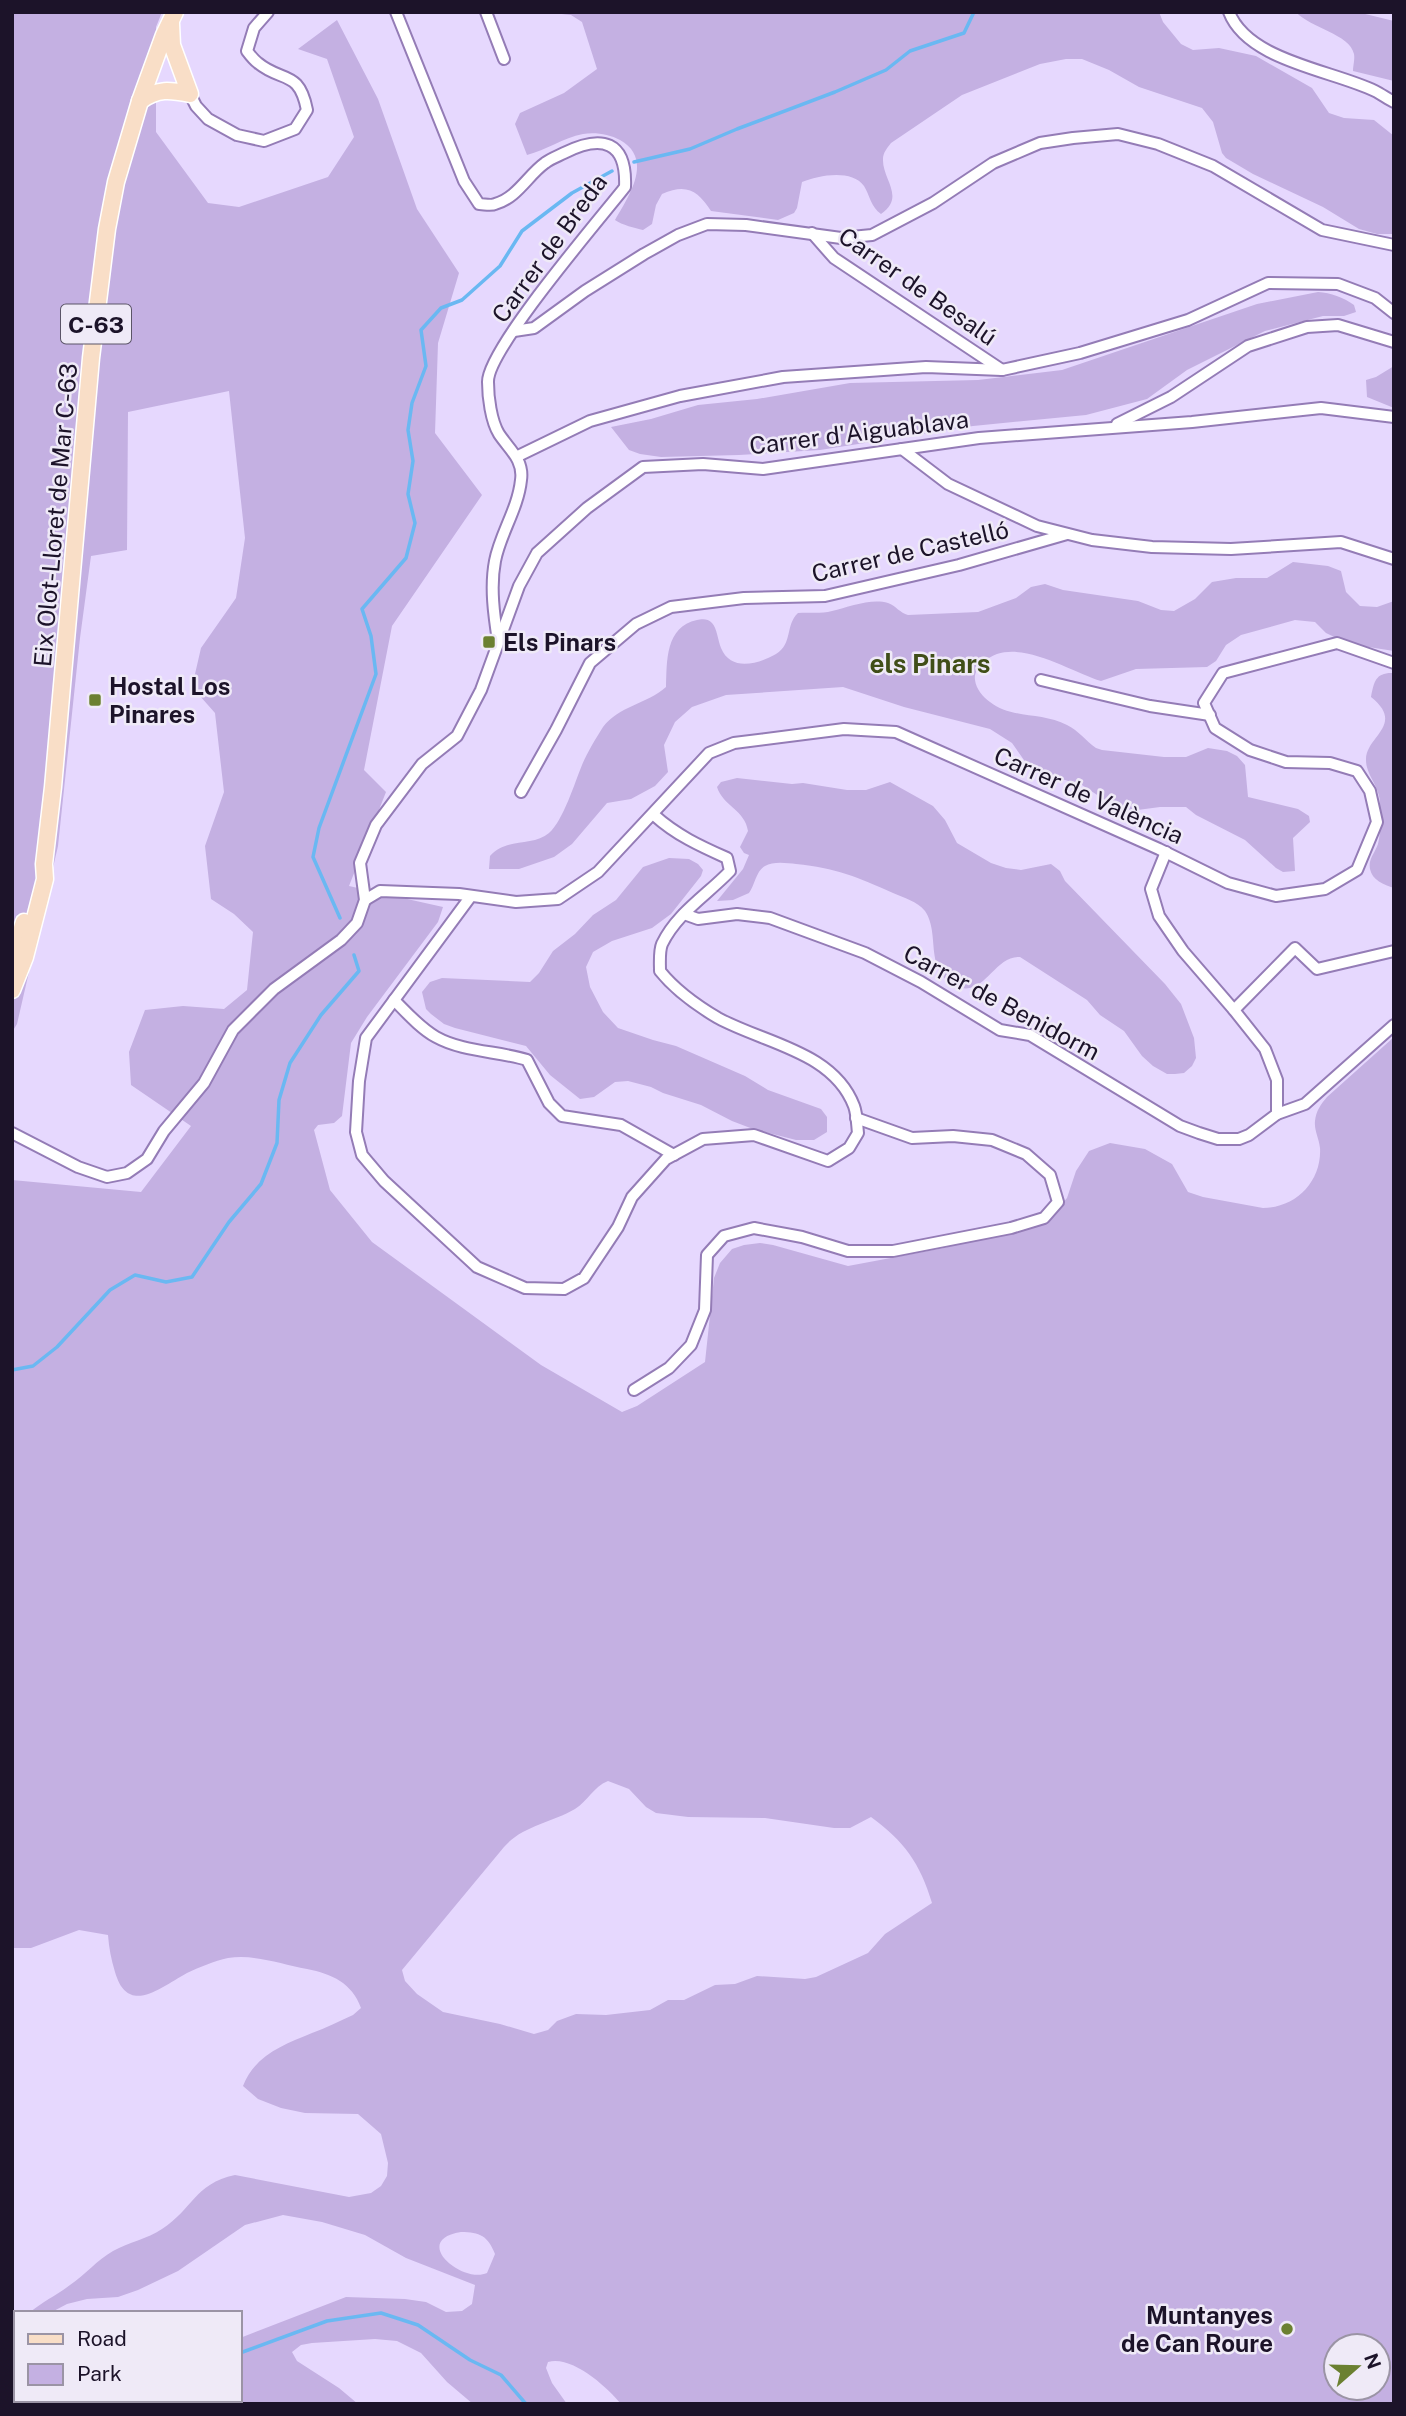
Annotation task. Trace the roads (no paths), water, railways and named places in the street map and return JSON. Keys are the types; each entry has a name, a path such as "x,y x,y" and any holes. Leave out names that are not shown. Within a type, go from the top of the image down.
{"main road":[{"path":"173,17 172,45 190,94"},
{"name":"Eix Olot-Lloret de Mar C-63","path":"12,990 25,957 43,894 101,266 116,182 140,101 173,17"},
{"path":"140,101 152,92 168,89 190,94"},
{"name":"Eix Olot-Lloret de Mar C-63","path":"12,960 44,864"}],"street":[{"path":"190,94 196,106 208,119 237,135 264,141 295,129 307,110 295,80 259,64 247,51 254,28 268,12"},
{"name":"Carrer de Breda","path":"396,12 464,181 479,204 495,204 518,190 545,163 579,145 602,141 617,149 625,168 625,187 499,352 488,379 498,432 517,456"},
{"path":"486,12 504,59"},
{"path":"1228,12 1233,24 1269,53 1374,90 1394,102"},
{"path":"514,331 534,328 585,291 644,254 678,235 707,224 746,225 841,238 872,235 933,203 993,163 1040,143 1118,134 1158,144 1213,166 1322,230 1394,245"},
{"name":"Carrer de Besalú","path":"812,233 834,258 1002,370"},
{"path":"498,641 493,608 495,561 522,479 517,456 590,421 680,397 783,377 926,367 1002,370 1080,353 1188,320 1268,283 1338,284 1375,298 1394,313"},
{"path":"1111,427 1171,397 1248,346 1307,327 1338,325 1394,342"},
{"name":"Carrer d'Aiguablava","path":"365,900 360,863 376,825 422,764 457,736 481,690 520,586 537,554 587,508 643,467 703,464 763,469 979,438 1321,408 1394,417"},
{"path":"902,449 948,484 1037,526 1092,540 1152,547 1231,549 1341,542 1394,559"},
{"name":"Carrer de Castelló","path":"521,792 590,663 636,624 671,607 744,598 825,596 959,565 1068,534"},
{"path":"1210,715 1205,703 1223,673 1280,656 1337,643 1394,663"},
{"path":"1041,680 1150,706 1210,715"},
{"name":"Carrer de València","path":"365,900 380,891 471,896 516,902 558,899 598,872 709,753 734,743 844,729 896,732 1166,852 1228,883 1276,896 1325,889 1357,870 1377,822 1370,791 1357,771 1330,763 1286,762 1250,750 1215,728 1210,715"},
{"path":"471,896 366,1038 359,1081 356,1132 362,1155 419,1216 477,1267 525,1288 564,1290 584,1278 618,1227 632,1197 666,1159 703,1139 754,1135 828,1161 849,1148 859,1133 854,1106 835,1076 793,1049 720,1019 675,990 660,971 661,946 684,914 730,871 727,858 686,839 654,815"},
{"path":"1166,852 1151,889 1159,916 1183,951 1265,1049 1277,1080 1277,1114"},
{"path":"12,1133 79,1167 107,1177 127,1173 148,1159 164,1131 204,1083 233,1030 274,989 341,940 358,923 365,900"},
{"name":"Carrer de Benidorm","path":"684,914 698,919 737,914 770,918 865,953 921,982 1000,1030 1030,1035 1170,1120 1218,1139 1239,1139 1249,1135 1277,1114 1305,1104 1394,1025"},
{"path":"1234,1010 1295,948 1317,969 1394,951"},
{"path":"394,1000 436,1038 476,1050 508,1054 527,1060 550,1103 562,1116 621,1125 674,1155"},
{"path":"634,1390 669,1368 691,1345 705,1310 707,1255 724,1236 754,1228 802,1237 848,1251 893,1251 1011,1228 1044,1218 1058,1202 1050,1175 1026,1154 992,1140 953,1136 912,1138 856,1118"}],"waterway":[{"path":"634,162 690,149 886,70 910,51 964,33 974,12"},
{"path":"340,918 313,857 319,828 376,674 371,636 362,609 406,558 415,523 408,494 413,461 408,430 412,403 426,366 421,330 441,308 462,300 500,266 522,231 572,193 612,171"},
{"path":"12,1370 33,1366 57,1347 110,1290 135,1275 166,1282 192,1277 229,1222 261,1184 277,1143 279,1100 290,1063 321,1015 359,971 354,955"},
{"path":"242,2352 327,2321 381,2313 418,2325 470,2360 501,2375 526,2404"},
{"path":"33,2404 48,2402"}],"place":[{"name":"Els Pinars","path":"489,642"},
{"name":"Hostal Los Pinares","path":"95,700"},
{"name":"Muntanyes de Can Roure","path":"1287,2329"}],"district":[{"name":"els Pinars","path":"930,663"}]}
